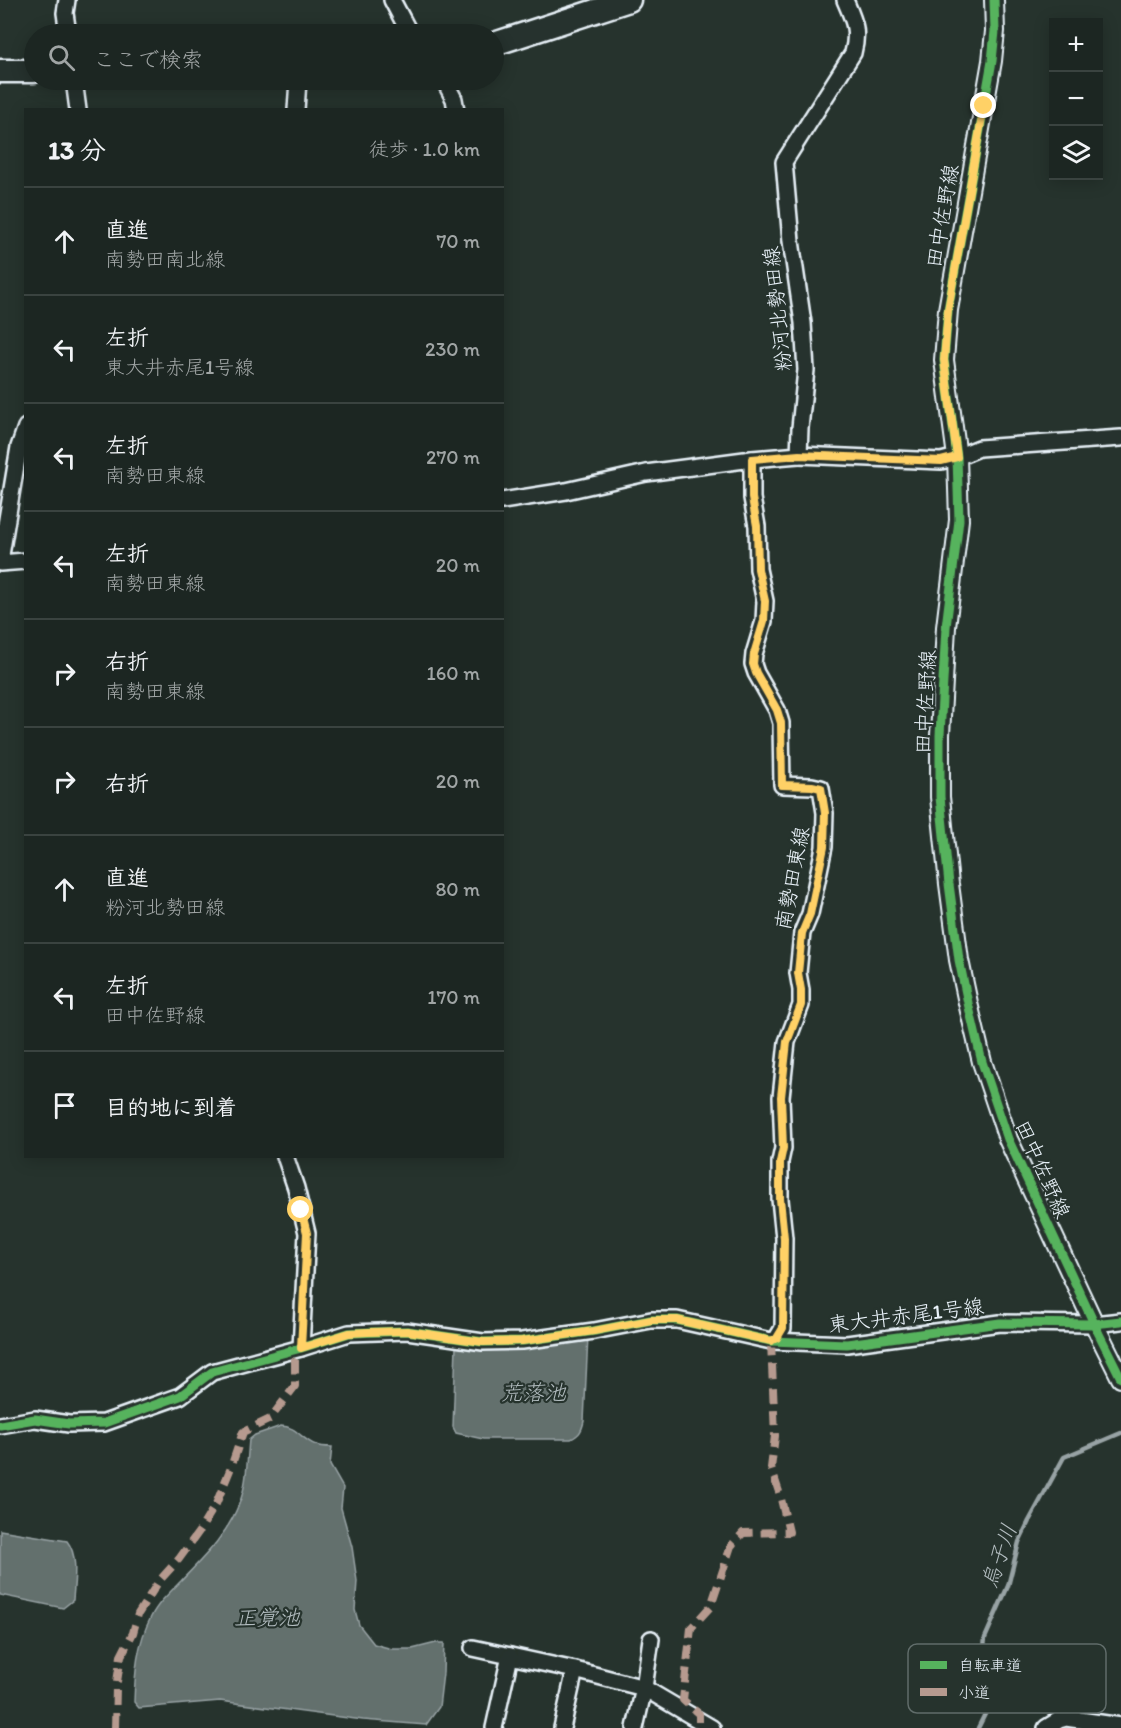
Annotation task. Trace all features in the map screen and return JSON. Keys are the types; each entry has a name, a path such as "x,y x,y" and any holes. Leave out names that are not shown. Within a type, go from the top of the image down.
{"main road":[{"path":"504,40 593,5 628,0"},
{"path":"0,71 24,71"}],"street":[{"path":"67,0 67,24"},
{"path":"393,0 405,24"},
{"name":"粉河北勢田線","path":"799,455 806,370 803,323 791,242 784,162 853,53 856,24 845,0"},
{"name":"田中佐野線","path":"994,0 995,31 992,61 948,310 944,360 957,457 959,520 946,627 940,735 940,797 959,960 982,1062 1008,1139 1121,1378"},
{"path":"75,90 78,108"},
{"path":"296,108 297,90"},
{"path":"449,90 456,108"},
{"path":"24,433 19,447 0,562 24,561"},
{"path":"504,501 566,491 646,472 752,459 799,455 941,461 979,448 1121,438"},
{"name":"南勢田東線","path":"752,459 752,498 757,526 758,569 765,601 764,621 753,664 777,710 781,723 782,785 821,788 825,813 824,847 810,914 802,933 799,955 801,1005 787,1042 783,1063 781,1097 783,1148 780,1162 784,1238 783,1328 777,1338 771,1341"},
{"path":"286,1158 307,1233 301,1348"},
{"name":"東大井赤尾1号線","path":"0,1425 35,1419 69,1424 104,1423 180,1396 212,1372 349,1333 407,1331 483,1342 522,1341 651,1320 677,1320 771,1341 847,1344 1000,1323 1121,1321"},
{"path":"635,1728 651,1639"},
{"path":"473,1648 575,1670 644,1688 712,1728"},
{"path":"494,1728 510,1656"},
{"path":"562,1728 575,1670"},
{"path":"1046,1728 1066,1718 1121,1726"}],"water":[{"name":"荒落池","path":"588,1336 584,1421 577,1436 571,1439 483,1439 456,1433 453,1427 456,1347 462,1343"},
{"name":"正覚池","path":"281,1426 291,1428 316,1445 332,1447 330,1465 343,1488 341,1508 352,1547 357,1581 355,1610 359,1625 374,1644 392,1649 412,1649 444,1643 439,1707 426,1725 363,1720 220,1701 139,1708 134,1702 138,1658 151,1617 164,1598 214,1546 228,1526 244,1489 249,1440 255,1435"},
{"path":"0,1530 67,1541 71,1547 74,1562 73,1600 63,1608 0,1595"}],"waterway":[{"name":"烏子川","path":"984,1644 1008,1586 1019,1542 1064,1457 1121,1433"},
{"name":"烏子川","path":"978,1728 986,1713"}],"marked path":[{"path":"699,1722 699,1714 683,1700 691,1628 711,1606 731,1546 743,1533 789,1532 771,1468 775,1436 771,1341"},
{"path":"115,1728 116,1688 121,1656 133,1633 138,1614 159,1581 179,1559 200,1530 216,1504 243,1432 270,1419 295,1386 295,1360 301,1348"}],"cycle path":[{"path":"994,0 995,31 992,61 948,310 944,360 957,457 959,520 946,627 940,735 940,797 959,960 982,1062 1008,1139 1121,1378"},
{"path":"0,1425 35,1419 69,1424 104,1423 180,1396 212,1372 349,1333 407,1331 483,1342 522,1341 651,1320 677,1320 771,1341 847,1344 1000,1323 1094,1324 1121,1321"}],"route":[{"path":"301,1210 307,1233 301,1348 349,1333 407,1331 483,1342 522,1341 651,1320 677,1320 771,1341 777,1338 783,1328 784,1238 780,1199 780,1162 783,1148 781,1097 783,1063 787,1042 801,1005 799,955 802,933 810,914 824,847 825,813 821,788 782,785 781,723 777,710 753,664 764,621 765,601 758,569 757,526 752,498 752,459 799,455 941,461 957,457 944,360 948,310 984,106"}]}
